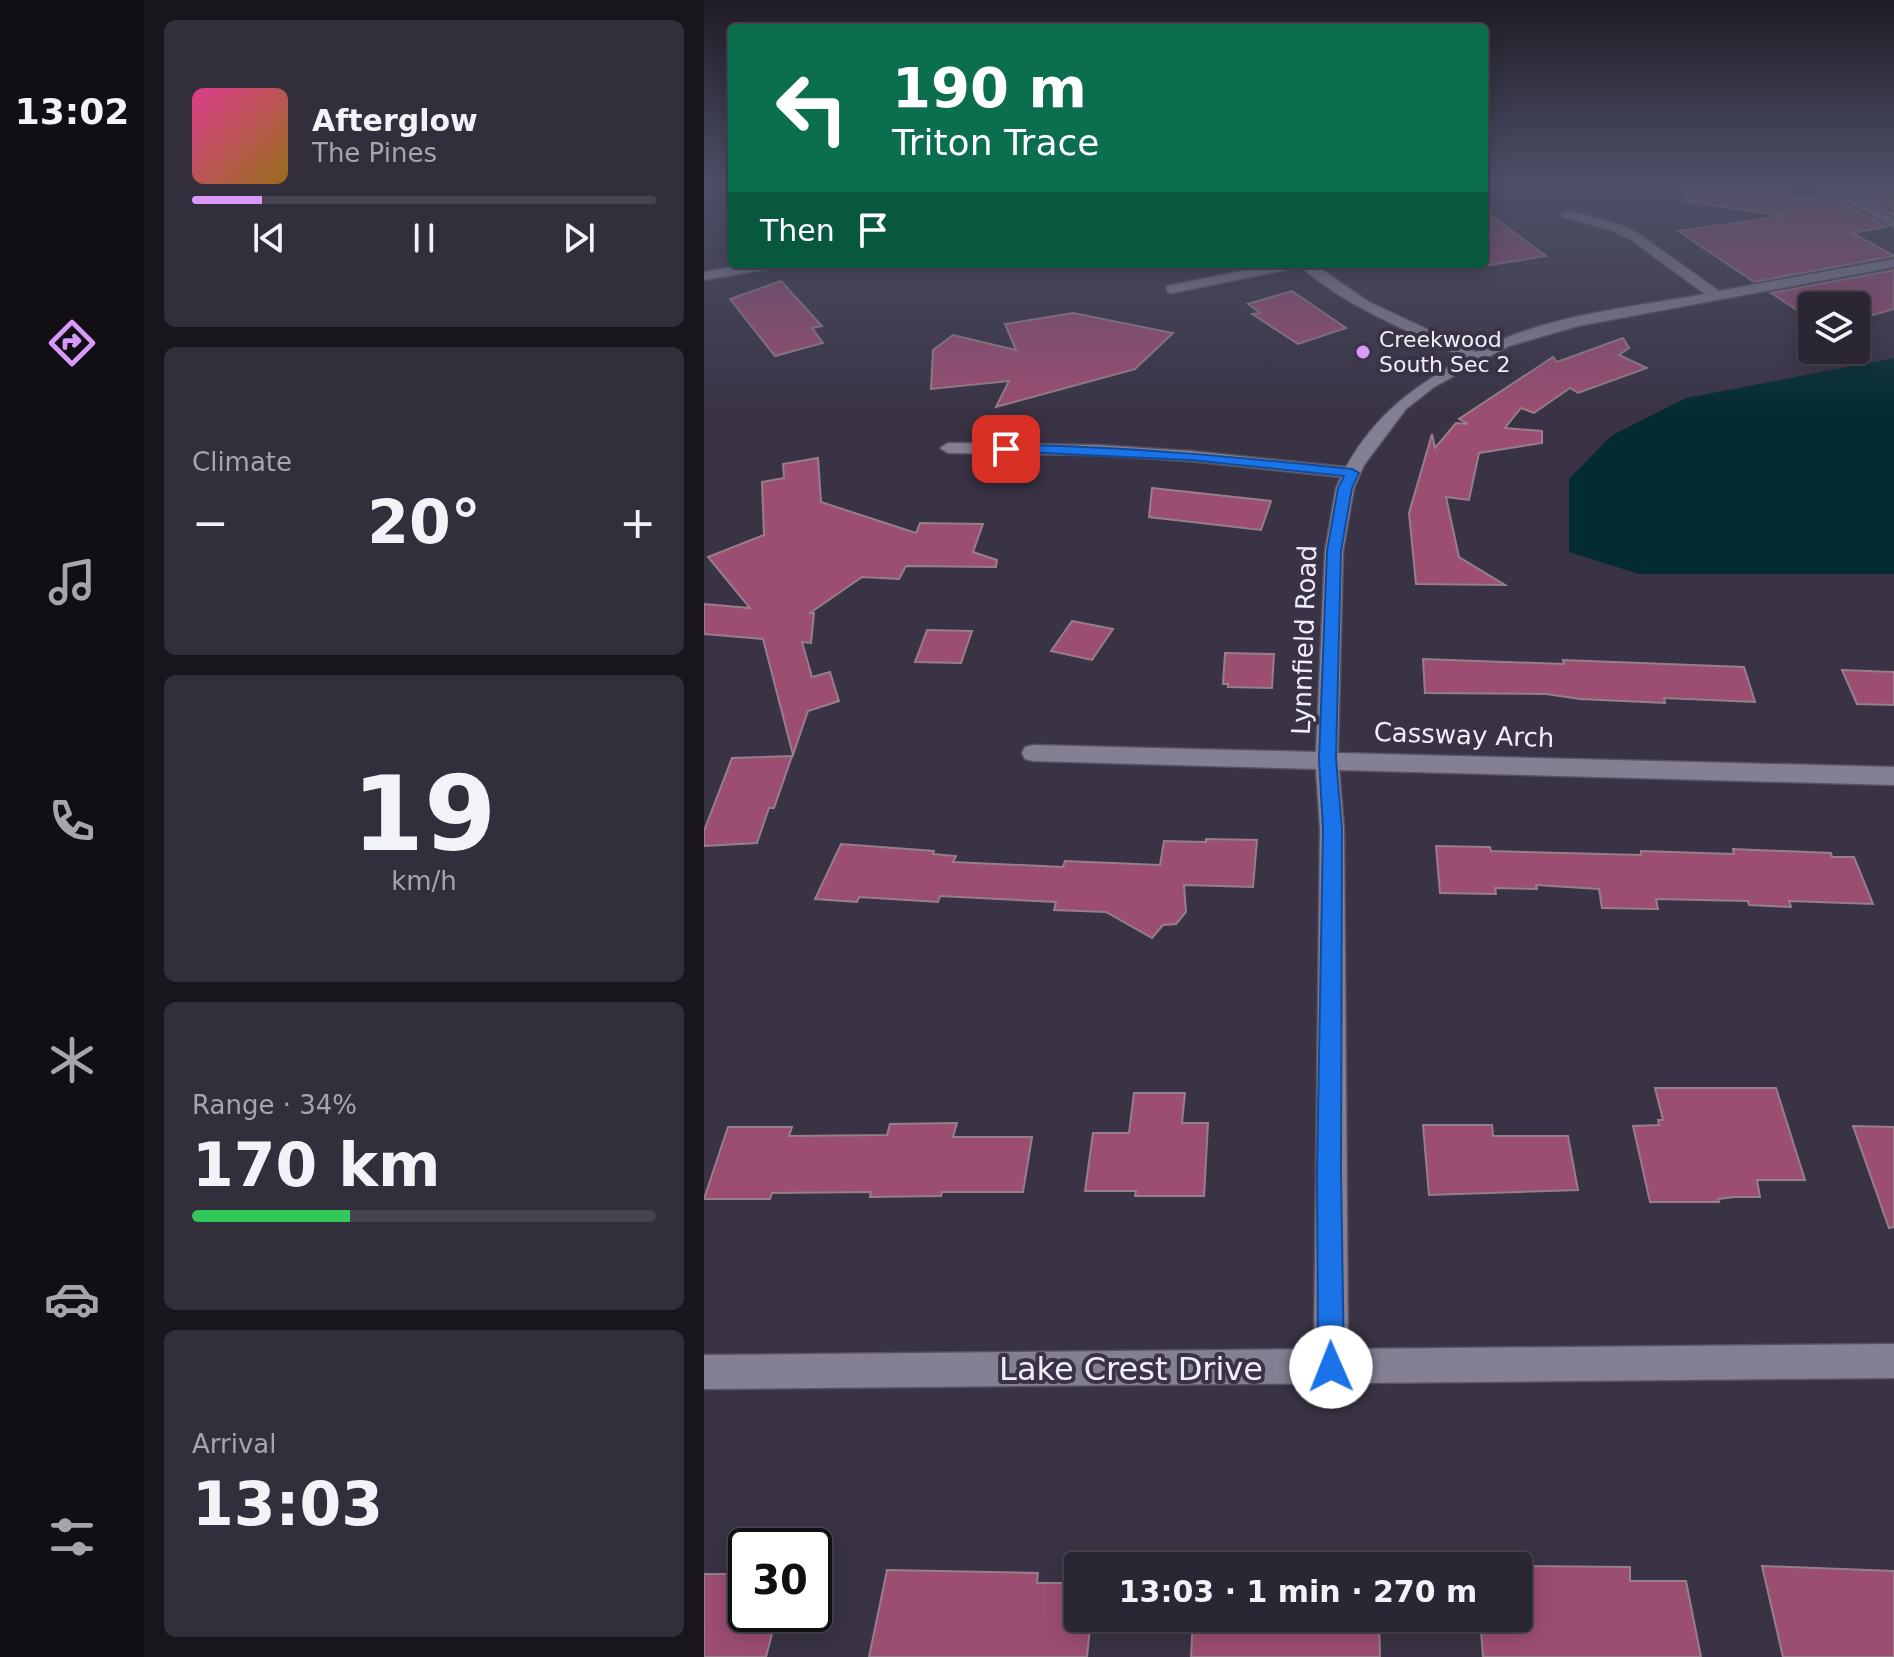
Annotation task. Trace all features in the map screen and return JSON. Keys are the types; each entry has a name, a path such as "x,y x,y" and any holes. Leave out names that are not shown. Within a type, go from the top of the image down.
{"street":[{"path":"1666,259 1716,296"},
{"name":"Lynnfield Road","path":"1331,1367 1332,829 1327,759 1334,551 1345,488 1352,473 1380,429 1400,406 1474,357 1504,343 1552,328 1894,263"},
{"path":"704,276 751,268"},
{"path":"1172,289 1277,268"},
{"path":"1311,268 1362,302 1474,357"},
{"path":"948,448 1095,450 1190,456 1352,473"},
{"name":"Cassway Arch","path":"1033,753 1894,776"},
{"name":"Lake Crest Drive","path":"704,1372 1894,1361"}],"shaded area":[{"path":"1894,358 1894,574 1639,574 1569,552 1569,479 1611,436 1686,398"}],"building":[{"path":"1488,259 1525,259 1488,265"},
{"path":"1720,259 1876,259 1754,282"},
{"path":"1894,270 1894,309 1870,316 1870,292 1798,292 1798,311 1771,293"},
{"path":"781,281 822,326 812,328 823,343 775,356 730,299"},
{"path":"1292,291 1346,328 1298,344 1252,314 1260,313 1248,304"},
{"path":"1073,313 1173,333 1135,369 996,407 1009,381 931,389 933,350 953,335 1016,350 1005,324"},
{"path":"1623,338 1629,348 1619,355 1647,368 1578,393 1570,388 1534,413 1521,408 1505,428 1542,431 1542,443 1479,453 1469,500 1446,497 1459,557 1505,585 1416,584 1409,513 1432,434 1435,448 1456,423 1468,424 1459,419 1553,357 1557,362"},
{"path":"818,458 821,502 916,533 920,523 983,524 973,552 997,560 996,567 906,566 899,579 862,577 810,613 814,613 811,643 802,642 812,677 830,672 839,701 808,711 793,755 763,639 704,634 704,604 750,608 708,557 764,535 762,482 784,478 783,464"},
{"path":"1152,488 1271,501 1261,530 1149,517"},
{"path":"1072,621 1113,629 1092,660 1051,651"},
{"path":"927,630 972,631 961,663 915,662"},
{"path":"1225,653 1274,654 1272,688 1228,687 1228,684 1223,684"},
{"path":"1423,659 1564,664 1563,660 1744,667 1755,702 1664,698 1665,703 1580,699 1546,694 1425,693"},
{"path":"1842,670 1894,672 1894,705 1857,704"},
{"path":"792,756 774,808 769,808 757,843 704,846 704,831 732,758"},
{"path":"1206,839 1257,840 1253,887 1184,885 1186,912 1176,924 1163,925 1152,938 1106,912 1054,910 1056,902 940,896 938,902 859,897 857,902 815,899 841,844 934,851 933,854 956,856 953,862 1063,867 1065,861 1160,865 1164,841 1206,842"},
{"path":"1436,846 1490,847 1491,851 1641,855 1641,851 1734,854 1733,849 1831,853 1832,857 1854,857 1873,904 1789,901 1791,907 1749,905 1748,901 1656,899 1658,909 1602,908 1599,889 1536,885 1537,889 1495,888 1496,894 1440,893"},
{"path":"1655,1088 1776,1088 1805,1180 1757,1180 1760,1197 1718,1199 1719,1202 1650,1202 1633,1126 1659,1125 1658,1120 1663,1120"},
{"path":"1134,1093 1185,1093 1182,1123 1208,1123 1204,1196 1135,1196 1136,1191 1085,1191 1093,1133 1129,1133"},
{"path":"957,1123 953,1137 1032,1137 1023,1192 942,1192 941,1196 870,1197 871,1192 772,1193 770,1199 704,1199 728,1127 792,1127 789,1136 887,1135 890,1124"},
{"path":"1423,1125 1492,1125 1493,1136 1568,1136 1578,1190 1429,1195"},
{"path":"1853,1126 1894,1127 1894,1227 1889,1228"},
{"path":"1532,1566 1630,1567 1630,1581 1686,1581 1701,1657 1483,1657 1481,1632 1532,1632"},
{"path":"1762,1566 1894,1571 1894,1657 1783,1657"},
{"path":"887,1570 1038,1573 1037,1583 1064,1583 1064,1632 1090,1632 1087,1657 869,1657"},
{"path":"704,1574 728,1574 728,1632 772,1632 766,1657 704,1657"},
{"path":"1192,1632 1379,1632 1380,1657 1191,1657"}],"place":[{"name":"Creekwood South Sec 2","path":"1363,352"}],"route":[{"path":"1006,449 1190,456 1352,473 1338,516 1334,551 1327,759 1332,829 1331,1367"}]}
